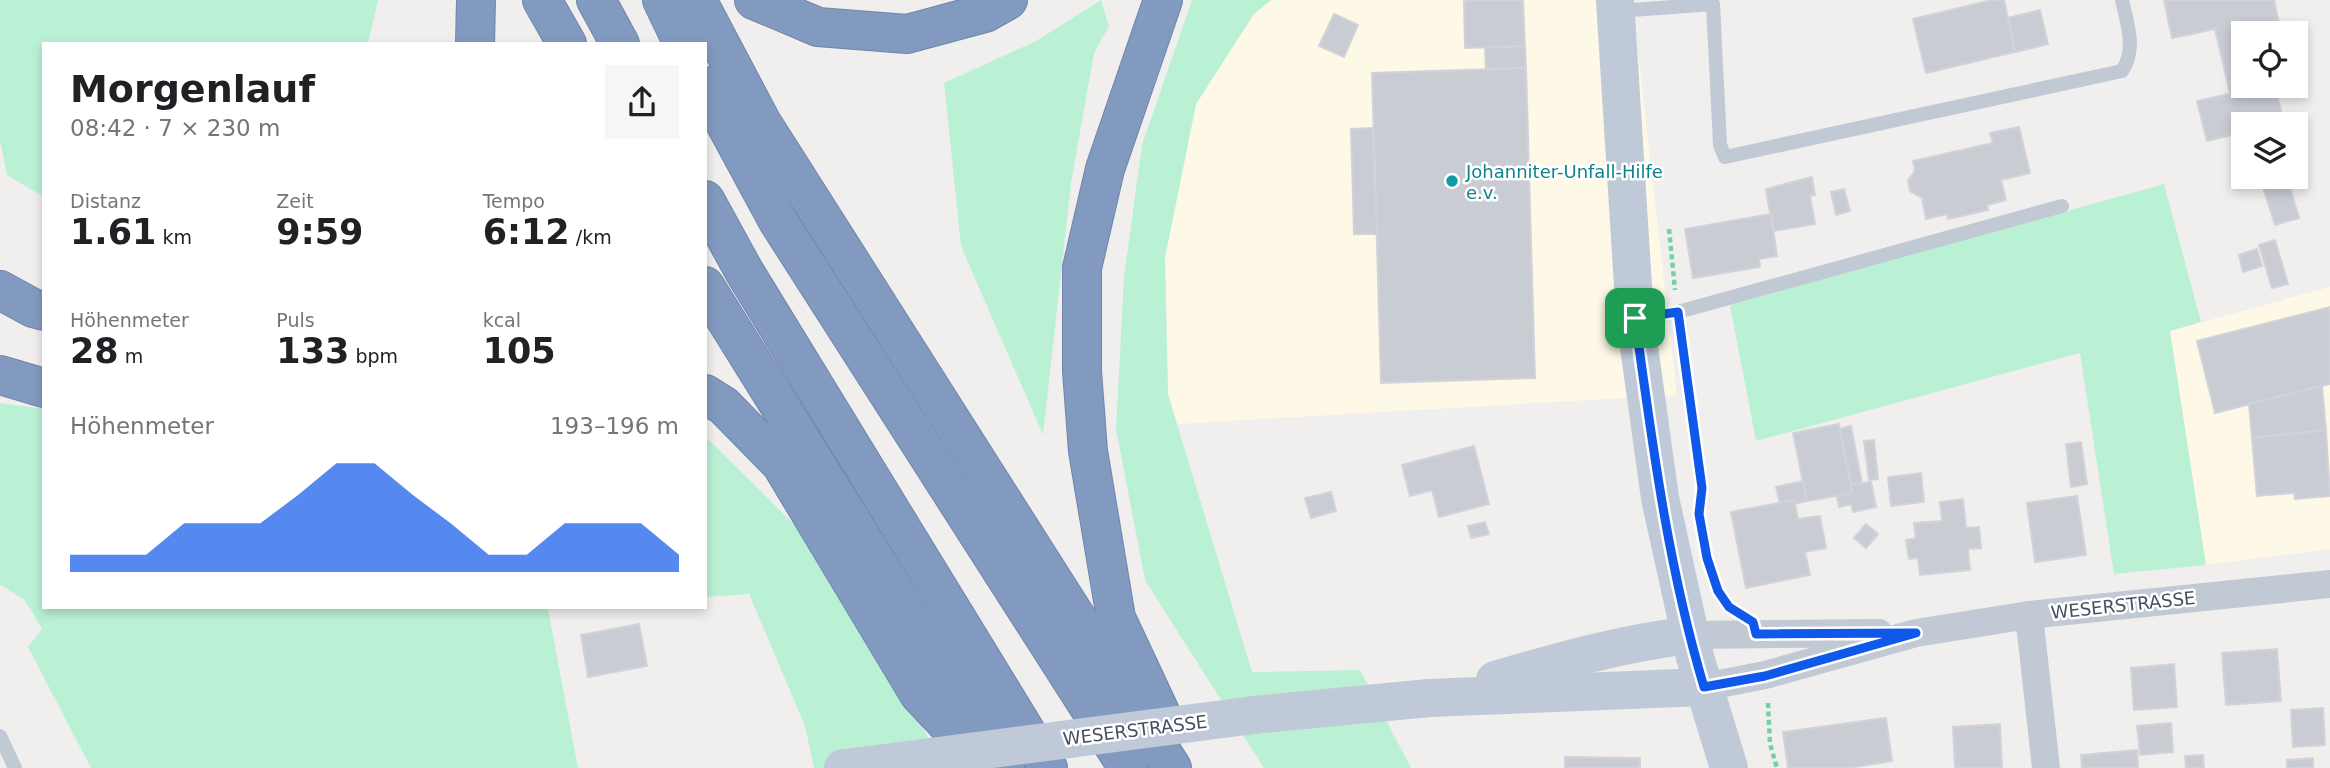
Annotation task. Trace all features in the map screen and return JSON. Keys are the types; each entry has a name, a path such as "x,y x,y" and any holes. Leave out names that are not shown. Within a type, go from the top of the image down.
{"highway":[{"path":"475,42 476,0"},
{"path":"542,0 566,42"},
{"path":"596,0 619,42"},
{"path":"662,0 682,42"},
{"path":"697,0 762,123 1171,768"},
{"path":"754,0 818,27 907,34 985,13 1008,0"},
{"path":"1163,0 1105,169 1082,268 1082,371 1088,451 1116,618 1186,768"},
{"path":"707,90 778,221 1128,768"},
{"path":"707,204 744,271 1048,768"},
{"path":"707,288 1005,768"},
{"path":"0,290 42,310"},
{"path":"0,376 42,387"},
{"path":"707,395 723,406 781,464 919,694 988,768"}],"street":[{"path":"1616,5 1635,318 1660,498 1704,687 1729,768"},
{"name":"WESERSTRASSE","path":"856,766 1254,715 1429,698 1704,687 1765,676 1916,633 2029,615 2330,584"},
{"path":"2029,615 2046,768"},
{"name":"WESERSTRASSE","path":"1429,698 1585,653 1657,639 1691,635 1916,633"}],"lane":[{"path":"1616,5 1713,2 1720,145 1726,157 2122,71 2129,61 2131,48 2122,0"},
{"path":"1635,318 1678,312 2062,206"},
{"path":"0,736 15,768"}],"path":[{"path":"1668,226 1702,488 1699,514"},
{"path":"1765,676 1770,715 1770,744 1777,768"}],"shaded area":[{"path":"1271,0 1632,0 1677,395 1177,424 1168,394 1165,258 1196,104 1254,14"},
{"path":"2330,287 2330,549 2206,565 2170,331"}],"green space":[{"path":"0,0 378,0 368,42 42,42 42,196 7,175 0,140"},
{"path":"1101,0 1109,26 1094,53 1071,183 1043,435 961,246 944,83 1036,41"},
{"path":"1192,0 1271,0 1254,14 1196,104 1165,258 1168,394 1252,672 1360,670 1411,768 1264,768 1145,580 1116,429 1124,277 1142,145"},
{"path":"2164,184 2201,322 2170,331 2206,565 2114,574 2080,353 1756,441 1730,305"},
{"path":"0,403 42,409 42,609 548,609 578,768 91,768 28,647 42,629 24,599 0,585"},
{"path":"707,438 815,545 945,768 814,768 805,726 749,594 707,597"}],"building":[{"path":"1464,0 1523,0 1525,46 1465,48"},
{"path":"1992,0 2004,0 2015,52 1926,73 1913,19"},
{"path":"2164,0 2274,0 2278,21 2231,21 2231,93 2215,29 2172,38"},
{"path":"2040,10 2048,44 2015,52 2008,18"},
{"path":"1334,14 1358,25 1344,57 1319,46"},
{"path":"1525,46 1526,68 1486,70 1485,48"},
{"name":"Johanniter-Unfall-Hilfe e.v.","path":"1526,68 1535,378 1381,383 1372,73"},
{"path":"2231,93 2231,98 2278,98 2281,112 2231,112 2231,135 2207,141 2197,101"},
{"path":"2019,127 2030,173 2001,180 2006,200 1987,205 1988,210 1948,219 1947,214 1926,219 1922,198 1910,191 1908,180 1915,171 1913,161 1993,143 1990,133"},
{"path":"1373,128 1377,234 1354,234 1351,129"},
{"path":"1812,177 1815,195 1810,196 1815,224 1773,231 1766,189"},
{"path":"1844,189 1850,211 1836,215 1831,192"},
{"path":"2264,189 2291,189 2299,218 2275,225"},
{"path":"1771,214 1777,256 1759,259 1760,267 1693,278 1685,229"},
{"path":"2275,240 2288,284 2272,288 2259,245"},
{"path":"2257,249 2262,266 2243,272 2239,255"},
{"path":"2330,307 2330,384 2215,413 2197,341"},
{"path":"2322,386 2326,430 2252,438 2249,404"},
{"path":"1839,424 1852,493 1807,501 1793,433"},
{"path":"1851,426 1862,483 1851,485 1840,429"},
{"path":"2326,430 2330,496 2295,499 2294,493 2257,496 2252,438"},
{"path":"1874,440 1878,479 1869,480 1864,441"},
{"path":"2081,442 2087,484 2071,487 2066,444"},
{"path":"1474,446 1489,504 1439,517 1432,490 1410,496 1402,465"},
{"path":"1921,473 1924,502 1891,506 1888,477"},
{"path":"1803,481 1807,501 1795,504 1794,500 1780,503 1776,487"},
{"path":"1871,482 1876,507 1853,512 1851,504 1839,507 1837,496 1852,493 1851,485"},
{"path":"1331,492 1336,511 1311,518 1305,498"},
{"path":"2077,496 2086,555 2035,562 2027,503"},
{"path":"1963,499 1966,528 1979,527 1981,548 1968,549 1970,570 1920,575 1918,558 1909,559 1906,540 1916,538 1914,523 1942,521 1940,502"},
{"path":"1794,500 1798,519 1820,516 1826,548 1805,552 1810,575 1746,588 1731,512"},
{"path":"1485,522 1489,534 1471,538 1468,526"},
{"path":"1866,524 1878,534 1866,548 1854,538"},
{"path":"639,624 647,666 588,677 581,635"},
{"path":"2277,649 2281,701 2226,705 2222,653"},
{"path":"2174,664 2177,707 2134,710 2131,668"},
{"path":"2323,708 2325,745 2293,747 2291,710"},
{"path":"1886,718 1892,761 1848,768 1788,768 1783,732"},
{"path":"2171,723 2173,752 2140,755 2137,726"},
{"path":"2000,724 2002,768 1955,768 1953,727"},
{"path":"2137,750 2138,768 2082,768 2081,755"},
{"path":"2203,755 2204,768 2186,768 2185,756"},
{"path":"1565,757 1640,758 1640,768 1565,768"},
{"path":"2313,758 2313,768 2287,768 2287,760"}],"place":[{"name":"Johanniter-Unfall-Hilfe e.v.","path":"1452,181"}],"route":[{"path":"1678,312 1702,488 1699,514 1707,558 1718,591 1729,607 1753,622 1756,634 1916,633 1765,676 1704,687 1660,498 1635,318 1678,312"}]}
